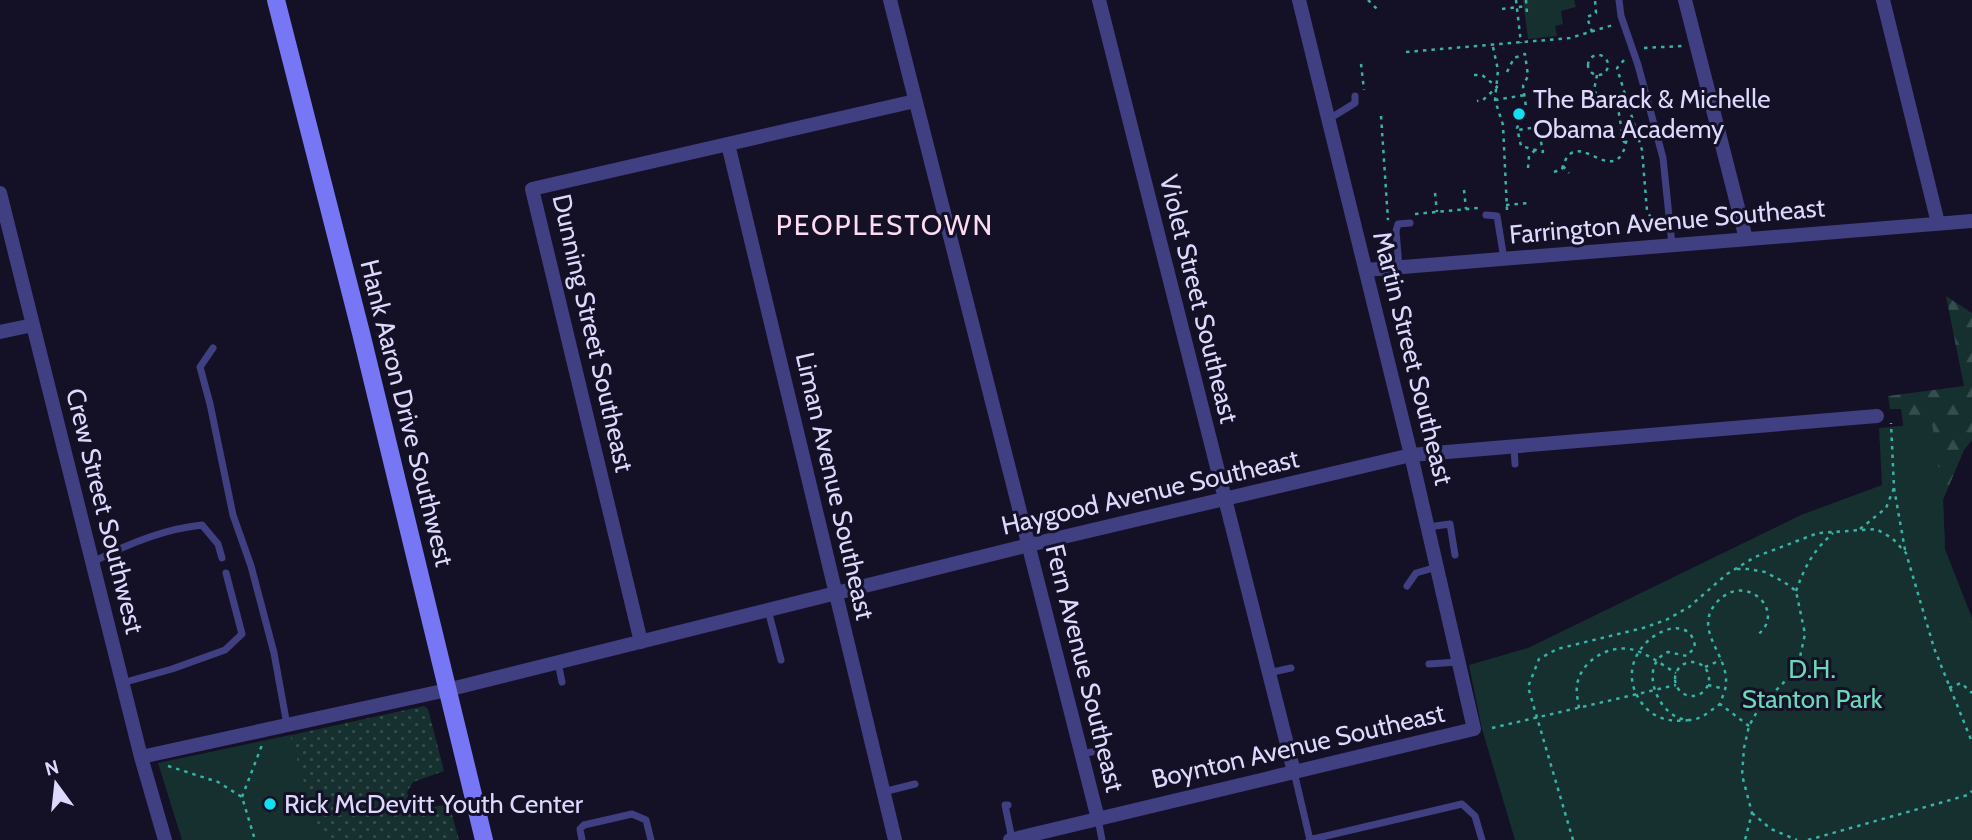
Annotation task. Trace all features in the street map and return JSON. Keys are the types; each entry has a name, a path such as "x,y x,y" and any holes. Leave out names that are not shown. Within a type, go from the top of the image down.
{"main road":[{"name":"Hank Aaron Drive Southwest","path":"276,0 361,333 484,840"}],"street":[{"name":"Fern Avenue Southeast","path":"890,0 1098,819"},
{"name":"Violet Street Southeast","path":"1098,0 1294,772"},
{"name":"Martin Street Southeast","path":"1299,0 1412,455 1474,729"},
{"path":"1685,0 1746,239"},
{"path":"1883,0 1938,223"},
{"path":"728,144 915,101"},
{"name":"Liman Avenue Southeast","path":"728,144 895,840"},
{"name":"Dunning Street Southeast","path":"641,642 532,189 728,144"},
{"name":"Crew Street Southwest","path":"0,193 122,683 165,840"},
{"name":"Farrington Avenue Southeast","path":"1366,270 1504,259 1667,240 1746,239 1972,221"},
{"path":"0,332 33,325"},
{"name":"Haygood Avenue Southeast","path":"141,757 447,690 1029,545 1412,455 1877,416"},
{"name":"Boynton Avenue Southeast","path":"1011,840 1474,729"}],"lane":[{"path":"1619,0 1621,16 1664,158 1667,240"},
{"path":"1329,120 1355,103 1354,96"},
{"path":"1486,215 1497,216 1504,259"},
{"path":"1399,267 1396,231 1398,224 1410,223"},
{"path":"213,348 200,367 233,514 251,565 274,653 288,725"},
{"path":"1514,447 1515,464"},
{"path":"1428,527 1450,524 1455,555"},
{"path":"92,563 132,544 179,527 202,525 218,544 222,558"},
{"path":"1407,586 1416,573 1437,566"},
{"path":"122,683 172,670 225,650 243,634 226,573"},
{"path":"768,610 781,660"},
{"path":"1429,664 1459,662"},
{"path":"558,663 562,682"},
{"path":"1268,673 1292,668"},
{"path":"1081,754 1097,751 1104,760"},
{"path":"1294,772 1309,840 1462,804 1475,816 1482,840"},
{"path":"883,792 915,784"},
{"path":"1008,805 1005,806 1011,840"},
{"path":"582,840 580,829 584,825 632,814 646,820 652,840"},
{"path":"1098,819 1102,840"}],"path":[{"path":"1368,0 1379,11"},
{"path":"1516,0 1528,76 1523,86 1526,107 1517,130 1521,146 1543,152 1538,127 1517,130"},
{"path":"1526,0 1527,14"},
{"path":"1592,32 1587,17 1597,13 1595,0"},
{"path":"1502,9 1526,6"},
{"path":"1406,52 1570,38 1616,24"},
{"path":"1493,46 1498,70 1496,100 1503,125 1508,216"},
{"path":"1644,48 1684,46"},
{"path":"1625,52 1626,58 1617,68 1642,150 1647,211 1667,240"},
{"path":"1507,72 1514,58 1525,54"},
{"path":"1599,55 1605,58 1608,67 1604,73 1597,75 1590,71 1588,62 1599,55"},
{"path":"1474,75 1482,75 1497,88"},
{"path":"1597,75 1592,89 1602,102 1618,108 1629,107"},
{"path":"1477,101 1483,100 1497,88"},
{"path":"1496,100 1525,95"},
{"path":"1593,99 1598,98"},
{"path":"1602,102 1603,110"},
{"path":"1554,172 1560,171 1568,156 1578,151 1600,160 1612,161 1622,154 1625,143 1620,136 1622,132 1618,108"},
{"path":"1381,116 1389,230"},
{"path":"1528,168 1529,156 1536,149"},
{"path":"1563,166 1569,173"},
{"path":"1464,190 1466,209"},
{"path":"1435,192 1437,212"},
{"path":"1507,205 1529,203"},
{"path":"1412,214 1480,208"},
{"path":"1891,423 1894,488 1906,553 1934,648 1972,742"},
{"path":"1860,529 1886,508 1894,488"},
{"path":"1573,840 1528,687 1539,659 1556,649 1666,620 1689,607 1735,569 1755,557 1818,533 1876,529 1892,538 1906,553"},
{"path":"1745,840 1752,813 1742,775 1749,726 1759,708 1790,676 1800,657 1805,634 1796,591 1816,549 1835,531"},
{"path":"1735,569 1765,572 1796,591"},
{"path":"1687,656 1695,647 1695,640 1690,632 1680,629 1669,629 1654,635 1638,651 1632,675 1635,694 1644,706 1664,720 1689,720 1702,716 1720,704 1727,682 1707,627 1708,618 1718,600 1728,593 1749,591 1759,596 1767,605 1767,620 1763,631 1756,636"},
{"path":"1579,708 1577,685 1585,667 1593,659 1609,651 1623,648 1638,651 1676,673"},
{"path":"1687,656 1668,652 1663,654 1657,662 1653,677 1659,702 1667,710 1689,720"},
{"path":"1687,656 1690,663"},
{"path":"1704,668 1721,660"},
{"path":"1690,663 1704,668 1709,677 1703,692 1693,696 1683,694 1676,685 1679,668 1690,663"},
{"path":"1949,688 1961,683 1972,693"},
{"path":"1492,728 1676,685"},
{"path":"1708,685 1725,689"},
{"path":"1720,704 1749,726"},
{"path":"255,840 242,797 262,746 261,740"},
{"path":"169,767 218,782 242,797"},
{"path":"1808,840 1968,796 1972,791"},
{"path":"1752,813 1771,829 1797,840"}],"green space":[{"path":"1523,0 1574,0 1576,7 1561,11 1563,24 1555,26 1557,36 1528,39"},
{"path":"1946,296 1972,313 1972,440 1964,450 1943,500 1945,549 1916,514 1901,409 1890,409 1888,396 1964,386"},
{"name":"D.H. Stanton Park","path":"1932,423 1943,500 1945,549 1972,618 1972,840 1515,840 1482,729 1469,665 1528,648 1801,515 1882,485 1879,428"},
{"path":"424,706 428,709 444,771 413,782 407,792 411,811 449,804 459,840 294,840 264,741"},
{"path":"290,735 321,840 182,840 158,763"}],"place":[{"name":"The Barack & Michelle Obama Academy","path":"1519,114"},
{"name":"Rick McDevitt Youth Center","path":"270,804"}],"district":[{"name":"PEOPLESTOWN","path":"885,225"}]}
